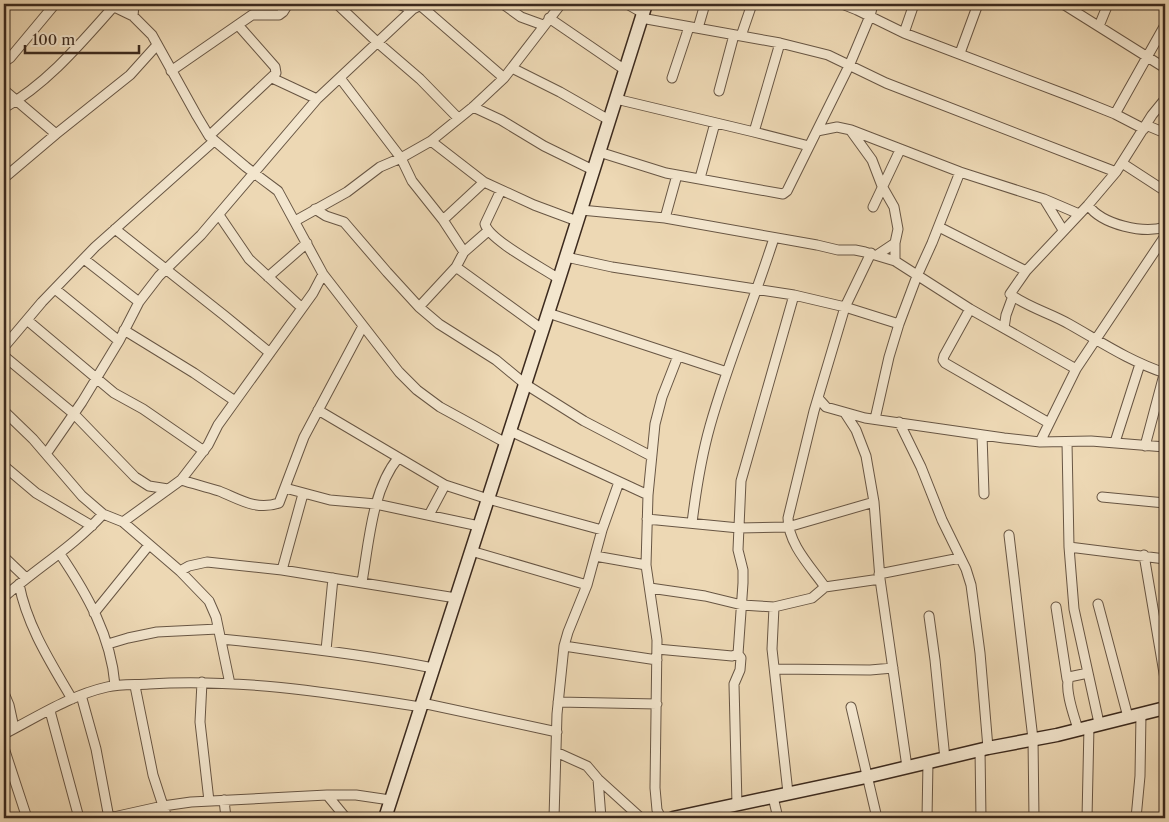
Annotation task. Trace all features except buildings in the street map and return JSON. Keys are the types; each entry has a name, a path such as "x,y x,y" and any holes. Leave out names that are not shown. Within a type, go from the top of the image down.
{"street":[{"path":"4,62 10,58 56,4"},
{"path":"133,16 134,4"},
{"path":"172,71 252,15 279,15 288,4"},
{"path":"337,4 420,79 458,118"},
{"path":"397,4 414,9"},
{"path":"503,4 521,17 546,22 625,70"},
{"path":"295,221 346,192 375,170 431,141 473,108 504,78 561,4"},
{"path":"627,4 643,12 693,28 780,43 828,55 886,83 1116,172"},
{"path":"672,78 705,4"},
{"path":"719,91 737,36 752,4"},
{"path":"842,4 904,33 960,53 1165,134"},
{"path":"599,152 677,175 783,194 787,191 849,66 870,16 873,4"},
{"path":"904,33 914,4"},
{"path":"960,53 978,4"},
{"path":"1063,4 1165,68"},
{"path":"1099,26 1108,4"},
{"path":"4,108 18,100 67,58 111,5 133,16 152,35 212,138 278,191 323,274 399,372 426,397 508,437 648,495"},
{"path":"46,454 74,414 119,340 139,302 165,269 194,243 318,99 414,9 421,6 504,78"},
{"path":"385,818 543,330 643,12"},
{"path":"4,347 84,259 212,138 272,78 277,70 238,25"},
{"path":"1115,114 1165,25"},
{"path":"754,132 780,43"},
{"path":"4,178 130,75 157,45"},
{"path":"512,68 560,92 609,120"},
{"path":"272,78 318,99"},
{"path":"340,78 400,158 412,181 443,220 464,252"},
{"path":"4,90 56,134"},
{"path":"616,99 809,146"},
{"path":"1145,446 1162,393 1165,373 1140,364 1010,294 1011,290 1026,272 1116,172 1165,99"},
{"path":"473,108 501,120 544,146 593,170"},
{"path":"826,113 837,127"},
{"path":"700,178 715,123"},
{"path":"817,131 837,127 851,130 960,172 1044,199 1079,214"},
{"path":"851,130 872,160 882,186 894,207 898,221 894,261"},
{"path":"431,141 484,182 528,202 579,215 665,218 838,250 855,250 894,261 970,309 1076,369"},
{"path":"873,207 900,150"},
{"path":"1122,163 1165,191"},
{"path":"875,419 889,357 899,324 960,172"},
{"path":"665,218 677,175"},
{"path":"443,220 484,182"},
{"path":"501,190 485,224 488,231 498,240 559,280"},
{"path":"1044,199 1063,230"},
{"path":"1088,205 1098,215 1116,223 1151,230 1165,227"},
{"path":"315,209 326,216 344,222 419,307 438,324 496,360 525,384 584,422 651,456"},
{"path":"218,215 249,259 302,308"},
{"path":"939,227 1026,272"},
{"path":"115,229 270,353"},
{"path":"419,307 456,267 464,252 488,231"},
{"path":"1040,442 1076,369 1165,236"},
{"path":"692,523 703,453 726,372 758,290 774,238"},
{"path":"825,587 798,550 788,527 790,508 814,411 845,307 874,254 895,243"},
{"path":"268,277 307,244"},
{"path":"566,257 612,267 794,295 845,307 899,324"},
{"path":"84,259 139,302"},
{"path":"456,267 543,330"},
{"path":"123,522 181,480 204,451 218,425 302,308 323,274"},
{"path":"55,289 119,340"},
{"path":"737,805 734,684 740,670 741,658 738,654 743,570 738,550 742,473 794,295"},
{"path":"1004,328 1006,315 1013,296"},
{"path":"970,309 943,360 1048,423"},
{"path":"548,313 726,372"},
{"path":"27,320 114,393 142,409 204,451"},
{"path":"181,480 253,505 271,506 279,503 294,459 363,326"},
{"path":"124,330 235,401"},
{"path":"4,356 74,414 135,477 149,486 168,490"},
{"path":"661,818 657,810 655,788 658,660 646,565 647,518 655,424 662,397 678,356"},
{"path":"1114,442 1140,364"},
{"path":"818,398 826,407 845,413 982,435 1040,442 1114,442 1165,447"},
{"path":"814,411 826,407"},
{"path":"318,410 445,485 488,499 602,530"},
{"path":"4,412 46,454 82,496 103,514 123,522 180,571 209,601 216,617 230,684"},
{"path":"845,413 862,443 874,502 880,577 907,767"},
{"path":"899,422 921,467 942,520 960,558 968,577 974,600 984,749 982,818"},
{"path":"982,435 984,494"},
{"path":"1067,442 1069,547 1074,609 1088,673 1087,818"},
{"path":"362,582 376,504 388,474 398,458"},
{"path":"4,466 36,493 92,526"},
{"path":"554,818 558,702 564,646 587,585 602,530 619,482"},
{"path":"429,516 445,485"},
{"path":"285,488 330,500 376,504 479,526"},
{"path":"282,570 303,494"},
{"path":"1102,497 1165,503"},
{"path":"647,518 739,528 788,527 874,502"},
{"path":"4,597 22,581 60,554 103,514"},
{"path":"1009,534 1033,739 1034,818"},
{"path":"94,613 149,546"},
{"path":"1069,547 1165,559"},
{"path":"471,551 587,585"},
{"path":"60,554 78,581 108,644 113,663 115,685"},
{"path":"1144,555 1165,679"},
{"path":"595,556 646,565"},
{"path":"4,557 22,581 23,602 34,630 72,699"},
{"path":"650,588 705,596 742,605 774,607 812,598 825,587 880,577 960,558"},
{"path":"180,571 189,566 207,562 282,570 456,598"},
{"path":"326,650 333,578"},
{"path":"1098,604 1135,715 1140,776 1136,818"},
{"path":"774,607 772,649 788,794"},
{"path":"1056,607 1068,688 1089,726"},
{"path":"928,616 935,660 945,759"},
{"path":"108,644 157,632 218,628"},
{"path":"221,639 326,650 384,658 433,668"},
{"path":"564,646 658,660"},
{"path":"657,649 732,656 738,654"},
{"path":"775,669 870,670 893,668"},
{"path":"1068,679 1069,677 1088,673"},
{"path":"202,682 200,722 209,801"},
{"path":"4,734 81,695 115,685 135,686 202,682 316,692 421,705 557,732"},
{"path":"135,686 151,763 167,818"},
{"path":"4,693 9,705 14,728"},
{"path":"81,695 96,749 109,818 163,806 224,800 327,795 356,795 390,800"},
{"path":"558,702 657,704"},
{"path":"851,707 877,818"},
{"path":"673,818 720,814 737,805 984,749 1056,736 1165,708"},
{"path":"50,710 79,818"},
{"path":"4,748 27,818"},
{"path":"556,752 587,766 598,779 641,818"},
{"path":"927,818 928,762"},
{"path":"598,779 601,818"},
{"path":"327,795 346,818"},
{"path":"772,797 778,818"},
{"path":"224,800 226,818"}]}
